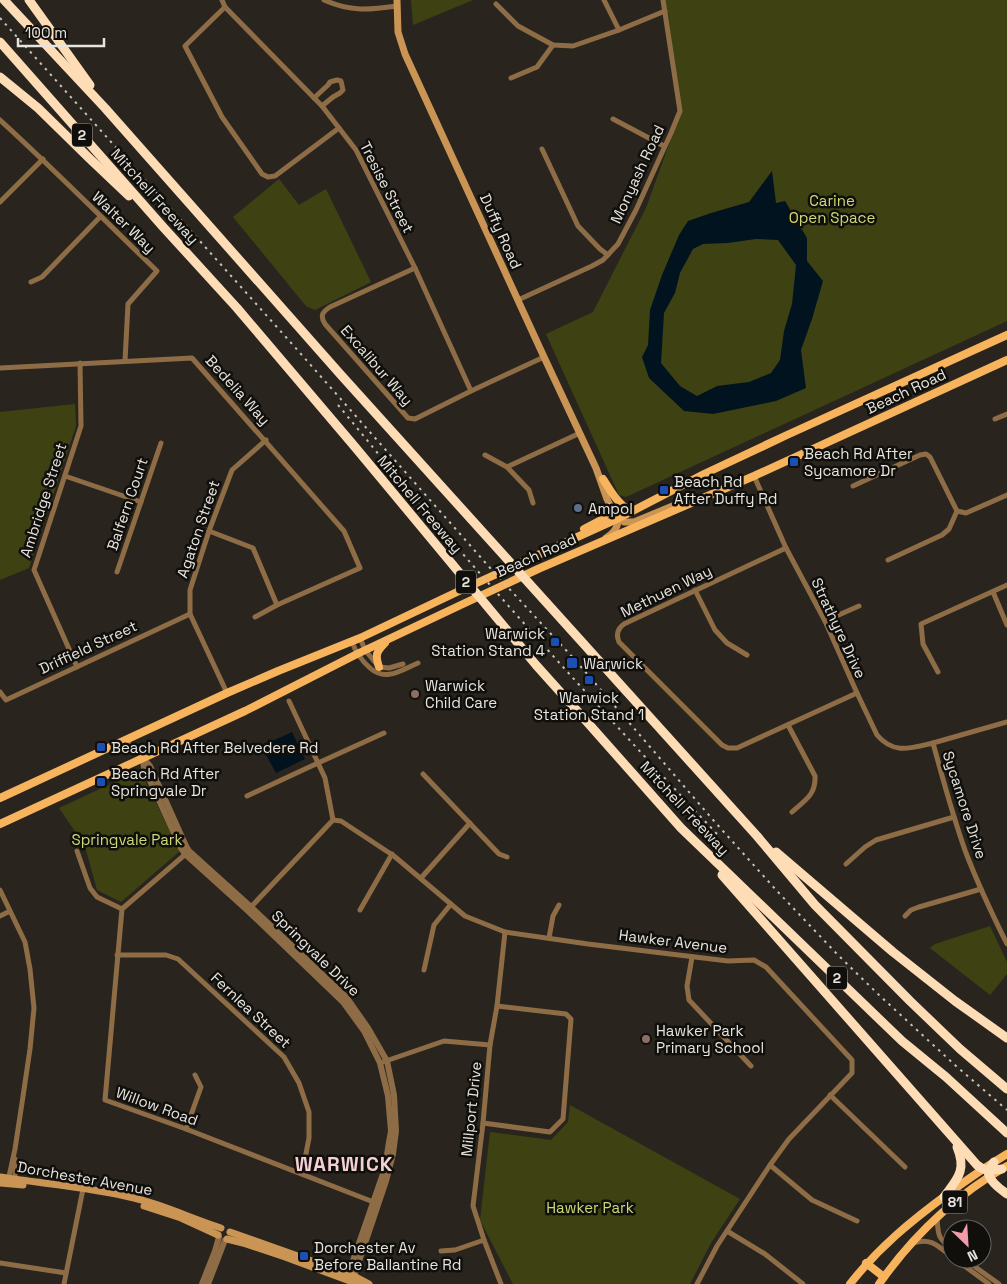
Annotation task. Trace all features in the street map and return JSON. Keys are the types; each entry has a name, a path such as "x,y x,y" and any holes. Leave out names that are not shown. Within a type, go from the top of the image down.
{"highway":[{"path":"29,0 106,108"},
{"name":"Mitchell Freeway","path":"6,2 106,108 341,375 757,836 814,905 946,1036 1007,1089"},
{"name":"Mitchell Freeway","path":"0,42 249,322 536,665 681,828 902,1041 946,1077 1007,1133"},
{"path":"0,77 38,108 164,228"},
{"path":"681,828 954,1140 987,1172 995,1184 1007,1194"},
{"path":"757,836 893,952 955,1001 1007,1038"},
{"path":"944,1197 957,1179 961,1168 961,1156 954,1140"},
{"path":"987,1172 994,1162"},
{"path":"987,1172 1004,1168"}],"main road":[{"name":"Duffy Road","path":"397,3 398,32 405,54 596,468 610,507 619,518"},
{"name":"Beach Road","path":"0,798 227,693 356,640 619,518 704,474 1007,335"},
{"name":"Beach Road","path":"0,824 253,707 365,650 538,569 754,476 1007,360"},
{"name":"Duffy Road","path":"596,468 618,511 619,518"},
{"path":"603,479 621,505 631,512"},
{"path":"600,542 613,533 619,518 624,522 634,522 674,505 693,502"},
{"path":"550,550 603,518 610,507"},
{"path":"379,667 376,659 377,652 390,638"},
{"path":"994,1162 1007,1154"},
{"name":"81","path":"850,1284 866,1264 906,1226 944,1197 987,1172"},
{"name":"81","path":"882,1280 912,1243 987,1172"},
{"name":"Dorchester Avenue","path":"0,1177 9,1182 134,1198 172,1209 224,1235 369,1284"},
{"path":"866,1264 882,1280"}],"street":[{"name":"Tresise Street","path":"222,0 225,7 322,106 356,150 415,268 470,391"},
{"path":"324,0 350,9 365,10 397,3"},
{"path":"604,0 619,30"},
{"name":"Monyash Road","path":"518,300 603,260 618,244 636,210 680,111 663,0"},
{"path":"496,4 518,26 553,45 573,46 619,30 664,11"},
{"path":"225,7 185,46 222,117 262,174 268,177 275,176 339,128"},
{"path":"511,78 536,67 553,45"},
{"path":"314,98 333,80 341,81 343,90 322,106"},
{"path":"613,119 664,146"},
{"name":"Walter Way","path":"0,120 43,159 157,271 128,304 125,361"},
{"path":"542,148 578,226 608,255"},
{"path":"0,202 43,159"},
{"path":"32,282 42,277 100,217"},
{"name":"Excalibur Way","path":"415,268 324,310 322,315 323,322 410,419 415,419 544,357"},
{"name":"Bedelia Way","path":"0,368 192,358 344,531 360,568 277,605"},
{"name":"Ambridge Street","path":"76,667 34,570 81,426 80,363"},
{"path":"996,420 1007,414"},
{"path":"507,467 580,433"},
{"name":"Agaton Street","path":"227,693 190,614 190,590 209,531 232,470 266,440"},
{"name":"Balfern Court","path":"117,572 161,443"},
{"path":"853,486 926,454 930,457 957,511"},
{"path":"485,455 507,467 529,490 533,503"},
{"path":"65,476 141,502"},
{"name":"Strathyre Drive","path":"754,476 786,548 825,621 856,693 877,735 885,744 896,748 908,749 933,743"},
{"path":"957,511 966,513 1007,494"},
{"path":"888,560 942,535 949,529 957,511"},
{"path":"209,531 253,548 277,605 255,617"},
{"name":"Methuen Way","path":"786,548 622,625 617,635 619,642 722,745 730,749 737,748 856,693"},
{"path":"938,672 923,644 921,624 1007,586"},
{"path":"695,590 715,630 727,642 747,655"},
{"path":"993,592 1007,625"},
{"path":"825,621 859,606"},
{"name":"Driffield Street","path":"0,692 6,700 190,614"},
{"path":"356,640 379,667 389,668 403,664"},
{"path":"356,640 357,654 362,662 375,673 384,675 418,663"},
{"path":"249,908 333,820 326,778 289,701"},
{"name":"Sycamore Drive","path":"1007,722 933,743 954,818 966,852 1007,944"},
{"path":"788,724 814,776 815,784 812,793 792,812"},
{"path":"142,758 138,744 139,740 142,735 153,728"},
{"path":"247,796 384,733"},
{"name":"Springvale Drive","path":"106,749 120,745 132,745 135,747 150,766 186,846 187,853 347,998 368,1028 384,1062 394,1095 396,1131 390,1170 376,1203 352,1279"},
{"path":"423,774 499,854 507,857"},
{"path":"846,864 876,840 954,818"},
{"name":"Hawker Avenue","path":"333,820 341,821 392,854 465,916 506,932 692,957 728,961 754,960 766,967 852,1060 852,1073 789,1139 770,1165 717,1246 697,1284"},
{"path":"421,878 470,823"},
{"path":"77,851 90,888 98,897 122,909 187,853"},
{"path":"360,910 392,854"},
{"path":"904,916 919,906 981,889"},
{"path":"0,890 20,931 27,952 34,1008 30,1049 9,1182"},
{"path":"424,970 434,926 451,904"},
{"path":"550,938 553,916 559,905"},
{"name":"Willow Road","path":"122,909 105,1100 186,1129 376,1203"},
{"path":"0,916 10,911"},
{"name":"Millport Drive","path":"501,1284 473,1206 490,1045 506,932"},
{"name":"Fernlea Street","path":"118,955 166,955 178,959 284,1057 300,1083 309,1112 309,1138 302,1174"},
{"path":"692,957 687,986 689,1000 751,1066"},
{"path":"483,1122 550,1132 563,1119 571,1020 566,1014 497,1006"},
{"path":"384,1062 444,1041 490,1045"},
{"path":"186,1129 201,1087 194,1075"},
{"path":"830,1095 905,1167"},
{"path":"770,1165 812,1200 857,1221"},
{"path":"64,1284 82,1192"},
{"path":"937,1218 938,1235 942,1241"},
{"path":"727,1231 765,1254 802,1284"},
{"path":"202,1284 215,1251 224,1235"},
{"path":"208,1284 224,1235"},
{"path":"441,1251 456,1250 484,1240"},
{"path":"912,1243 921,1240 932,1242 942,1250"},
{"path":"0,1263 66,1273"},
{"path":"967,1269 989,1284"},
{"path":"972,1269 979,1278 999,1284"}],"green space":[{"path":"411,0 473,0 413,25"},
{"name":"Carine Open Space","path":"664,0 1007,0 1007,321 626,497 619,495 546,334 593,312 646,208 672,136 681,109"},
{"path":"279,179 299,205 326,189 371,282 315,310 306,306 233,217"},
{"path":"75,404 76,426 29,568 0,580 0,412"},
{"name":"Springvale Park","path":"141,773 180,851 121,902 97,890 85,846 59,808 132,774"},
{"path":"990,926 1007,962 1007,974 990,995 930,948 935,944"},
{"name":"Hawker Park","path":"570,1105 740,1199 711,1243 690,1284 513,1284 480,1220 490,1132 551,1140 568,1122"}],"water":[{"path":"772,171 776,203 785,201 807,238 807,261 823,281 801,350 806,388 776,401 713,414 684,411 649,378 642,357 648,345 650,310 679,235 688,221 749,202","holes":["756,239 778,240 796,265 792,304 784,331 780,360 771,373 749,382 717,386 697,396 680,386 661,363 664,313 675,293 680,273 693,249 703,244"]},
{"path":"292,732 305,759 276,773 261,746"}],"railway":[{"path":"0,18 491,569 576,661 777,891 879,995 1007,1110"},
{"path":"338,405 500,597 717,834"}],"place":[{"name":"Beach Rd After Sycamore Dr","path":"794,462"},
{"name":"Beach Rd After Duffy Rd","path":"664,490"},
{"name":"Ampol","path":"578,508"},
{"name":"Warwick Station Stand 4","path":"555,642"},
{"name":"Warwick","path":"572,663"},
{"name":"Warwick Station Stand 1","path":"589,680"},
{"name":"Warwick Child Care","path":"415,694"},
{"name":"Beach Rd After Belvedere Rd","path":"101,747"},
{"name":"Beach Rd After Springvale Dr","path":"101,782"},
{"name":"Hawker Park Primary School","path":"646,1039"},
{"name":"Dorchester Av Before Ballantine Rd","path":"304,1256"}],"district":[{"name":"WARWICK","path":"344,1164"}]}
